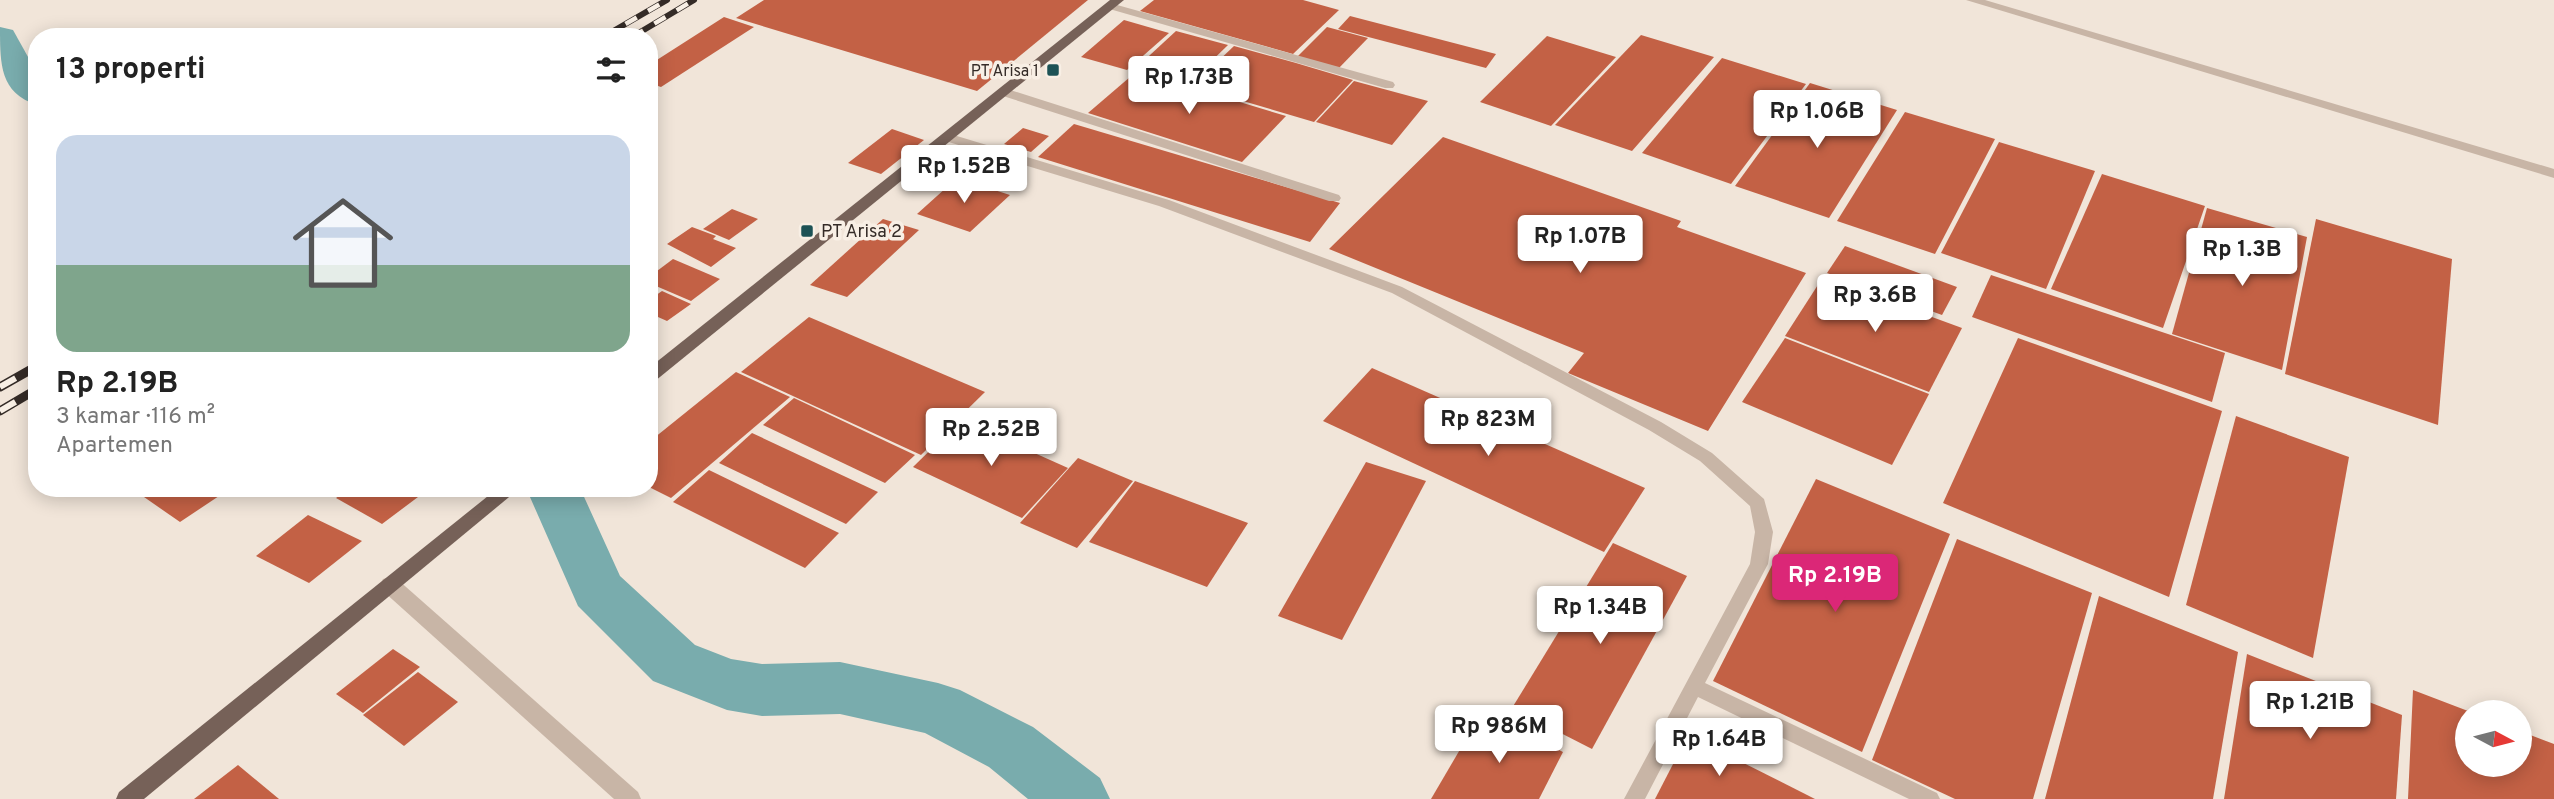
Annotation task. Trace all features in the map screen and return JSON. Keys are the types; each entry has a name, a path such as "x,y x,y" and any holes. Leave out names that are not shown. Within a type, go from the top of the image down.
{"main road":[{"path":"658,370 1114,3"},
{"path":"127,799 500,497"}],"street":[{"path":"1972,0 2554,174"},
{"path":"390,585 630,799"}],"lane":[{"path":"1114,3 1389,85"},
{"path":"1004,92 1334,198"},
{"path":"947,137 1164,203 1397,290 1655,426 1706,457 1758,503 1764,531 1759,564 1634,799"},
{"path":"1695,687 1930,799"}],"building":[{"path":"764,0 1088,0 977,91 736,18"},
{"path":"1154,0 1303,0 1339,10 1293,54 1140,11"},
{"path":"1350,16 1496,54 1486,68 1338,29"},
{"path":"724,17 754,27 661,87 658,86 658,59"},
{"path":"1124,20 1169,33 1127,70 1081,57"},
{"path":"1327,27 1368,38 1338,69 1297,57"},
{"path":"1176,31 1228,45 1190,82 1137,67"},
{"path":"1641,35 1714,57 1632,151 1555,125"},
{"path":"1547,36 1616,57 1551,126 1480,102"},
{"path":"1234,46 1353,80 1314,122 1192,86"},
{"path":"1722,58 1806,84 1731,184 1642,153"},
{"path":"1137,71 1286,116 1242,162 1088,113"},
{"path":"1354,81 1428,101 1392,145 1316,122"},
{"path":"1810,83 1897,110 1829,218 1735,186"},
{"path":"1905,112 1995,139 1935,254 1837,221"},
{"path":"1074,124 1340,203 1310,242 1038,157"},
{"path":"1023,128 1049,136 1031,152 1004,144"},
{"path":"892,129 924,140 881,174 848,163"},
{"path":"1443,137 1681,221 1677,227 1806,273 1708,431 1568,373 1584,353 1329,249"},
{"path":"1999,142 2095,171 2046,289 1941,253"},
{"path":"2102,174 2205,206 2163,328 2051,289"},
{"path":"957,178 1010,195 970,232 917,214"},
{"path":"2207,208 2307,237 2282,370 2172,334"},
{"path":"732,209 758,219 729,240 703,229"},
{"path":"883,219 919,230 847,297 810,285"},
{"path":"2316,219 2452,259 2438,425 2285,374"},
{"path":"692,227 716,236 713,239 736,248 711,267 667,244"},
{"path":"1845,246 1957,287 1942,315 1827,273"},
{"path":"673,259 720,279 691,301 658,287 658,270"},
{"path":"1991,275 2225,353 2212,402 1972,317"},
{"path":"1823,277 1962,328 1929,392 1785,336"},
{"path":"662,291 691,304 667,321 658,317 658,294"},
{"path":"809,317 985,392 921,455 741,372"},
{"path":"1785,338 1929,394 1892,465 1742,402"},
{"path":"2018,338 2222,411 2169,597 1943,503"},
{"path":"1372,368 1645,488 1604,552 1323,421"},
{"path":"736,372 790,397 671,498 658,492 658,435"},
{"path":"794,398 915,455 885,483 763,425"},
{"path":"2236,416 2349,457 2313,658 2186,605"},
{"path":"961,420 1068,468 1022,518 913,467"},
{"path":"752,433 878,492 846,524 719,463"},
{"path":"1078,458 1133,481 1077,548 1020,523"},
{"path":"1366,462 1426,481 1342,640 1278,616"},
{"path":"709,470 839,533 805,568 673,502"},
{"path":"1816,479 1950,534 1862,752 1713,681"},
{"path":"1135,481 1248,523 1207,587 1089,542"},
{"path":"144,497 218,497 180,522"},
{"path":"337,497 418,497 382,524"},
{"path":"308,515 362,541 309,583 256,556"},
{"path":"1957,539 2092,593 2033,799 1955,799 1872,760"},
{"path":"1613,543 1687,576 1592,749 1512,708"},
{"path":"2099,596 2238,652 2213,799 2045,799"},
{"path":"393,649 420,667 363,713 336,694"},
{"path":"2247,654 2402,715 2396,799 2224,799"},
{"path":"418,672 458,702 404,746 363,715"},
{"path":"2413,690 2455,706 2455,777 2532,777 2532,736 2554,744 2554,799 2408,799"},
{"path":"1482,712 1563,752 1539,799 1431,799"},
{"path":"1688,735 1815,799 1655,799"},
{"path":"238,765 279,799 194,799"}],"waterway":[{"path":"0,38 24,86 28,88"},
{"path":"557,497 598,590 674,663 727,684 762,690 840,688 938,709 1011,747 1077,799"}],"railway":[{"path":"619,28 667,0"},
{"path":"647,28 694,0"},
{"path":"0,387 28,371"},
{"path":"0,411 28,394"}],"place":[{"name":"PT Arisa 1","path":"1053,70"},
{"name":"PT Arisa 2","path":"807,231"}]}
